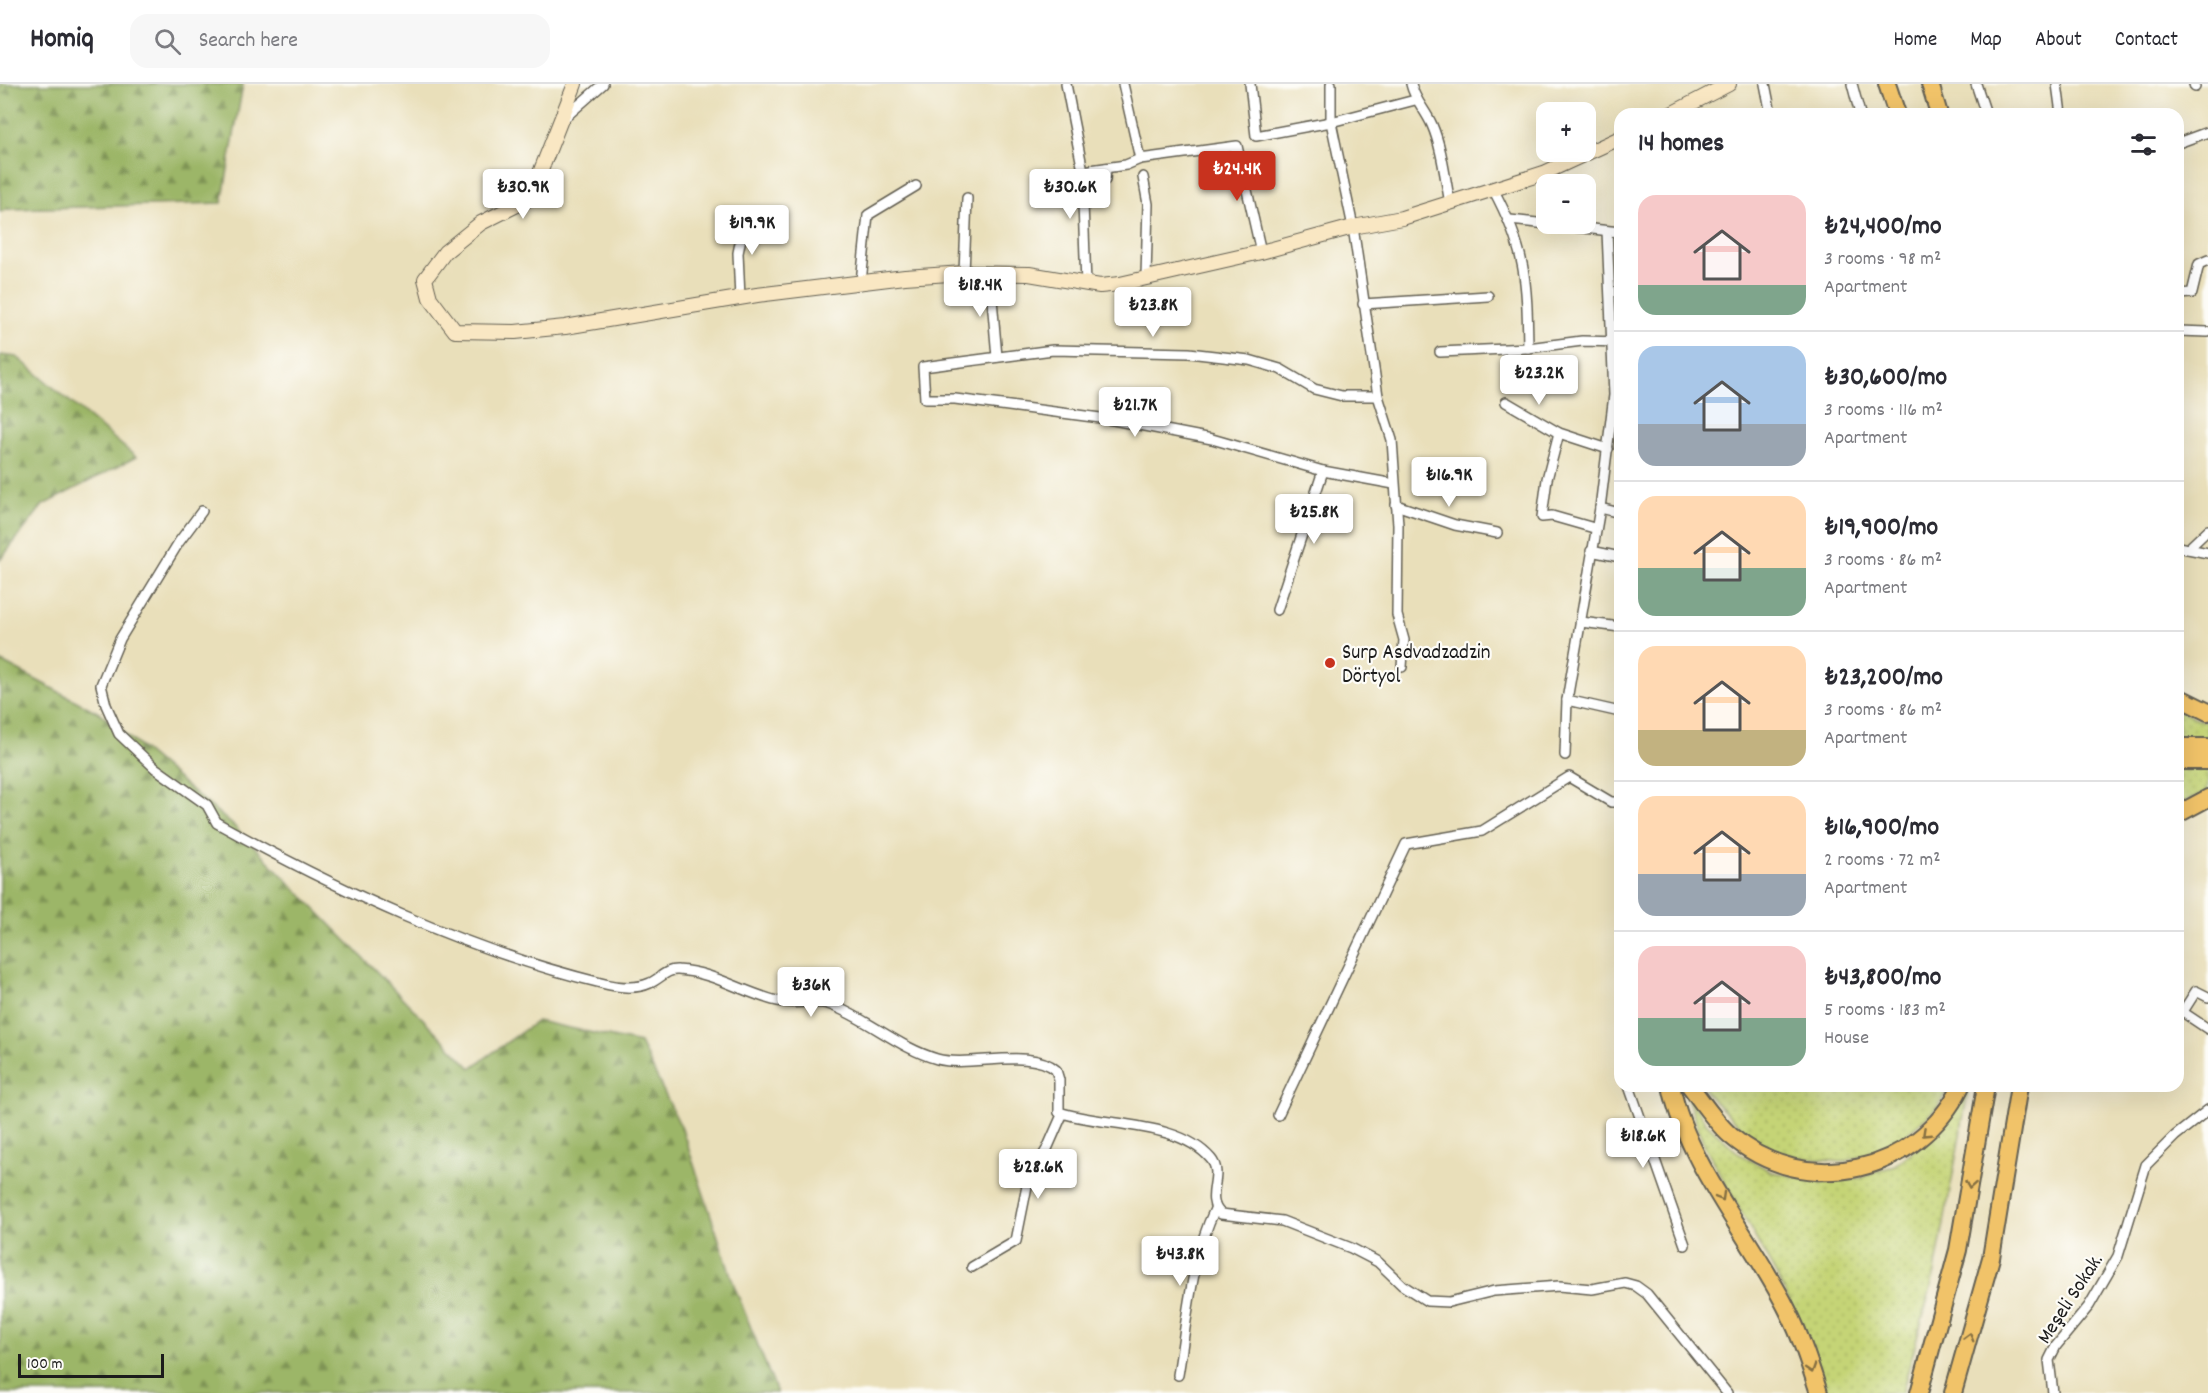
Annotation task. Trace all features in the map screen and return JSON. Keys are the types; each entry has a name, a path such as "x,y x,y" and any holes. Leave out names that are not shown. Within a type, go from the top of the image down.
{"highway":[{"path":"1887,84 1895,108"},
{"path":"1930,84 1937,108"},
{"path":"2184,700 2208,712"},
{"path":"2184,747 2208,747"},
{"path":"2184,761 2208,761"},
{"path":"2184,811 2208,798"},
{"path":"1673,1092 1692,1143 1787,1310 1819,1393"},
{"path":"1694,1092 1709,1112 1732,1136 1749,1148 1789,1165 1822,1171 1854,1169 1884,1161 1913,1145 1940,1120 1957,1092"},
{"path":"1919,1393 1958,1250 1985,1092"},
{"path":"1991,1258 2018,1092"},
{"path":"1953,1393 1991,1258 2025,1092"}],"street":[{"path":"575,84 536,183 525,201 481,223 445,252 425,279 430,297 455,331 515,332 565,327 741,298 861,282 964,273 990,276 1029,274 1086,284 1110,285 1261,252 1353,226 1402,218 1544,173 1614,141"},
{"path":"561,120 603,84"},
{"path":"1066,84 1083,171 1106,168 1140,159 1237,146 1261,252"},
{"path":"1123,84 1140,159"},
{"path":"1250,84 1256,136 1331,122 1414,100"},
{"path":"1331,84 1331,122 1353,226 1378,396 1392,440 1396,504 1397,615 1404,640 1402,667"},
{"path":"1411,84 1414,100 1424,108 1433,127 1450,203"},
{"path":"1692,108 1729,84"},
{"path":"1765,84 1771,108"},
{"path":"1852,84 1858,108"},
{"path":"1976,84 1984,108"},
{"path":"2057,84 2060,108"},
{"path":"2184,141 2208,132"},
{"path":"1086,284 1083,203 1088,188 1105,180 1106,168"},
{"path":"1143,177 1148,204 1146,277"},
{"path":"861,282 868,215 916,186"},
{"path":"1493,189 1510,220 1526,278 1528,348"},
{"path":"964,273 967,198"},
{"path":"741,298 738,254 746,213"},
{"path":"1510,220 1614,232"},
{"path":"1607,231 1614,317"},
{"path":"2184,293 2192,292 2199,264 2208,260"},
{"path":"990,276 997,357"},
{"path":"1364,304 1488,296"},
{"path":"2184,331 2208,332"},
{"path":"1440,352 1528,348 1582,341 1614,341"},
{"path":"1378,396 1333,393 1314,389 1280,369 1249,360 1189,353 1053,350 923,367 925,399 955,399 1108,419 1212,438 1323,471 1394,484"},
{"path":"1566,754 1567,700 1594,528 1600,508 1614,395"},
{"path":"1506,402 1559,433 1608,449"},
{"path":"1559,433 1547,479 1542,517 1552,516 1594,528"},
{"path":"1277,610 1323,471"},
{"path":"1396,504 1455,525 1497,533"},
{"path":"1600,508 1614,512"},
{"path":"202,512 179,542 109,661 101,685 106,705 119,734 155,768 207,805 217,823 382,908 507,955 569,975 633,988 652,982 664,973 676,969 735,985 775,1000 830,1005 936,1059 959,1062 1019,1060 1043,1062 1056,1070 1059,1080 1059,1112 1062,1114 1047,1149 1028,1180 1016,1241 972,1267"},
{"path":"2188,549 2208,530"},
{"path":"2184,548 2208,554"},
{"path":"1591,551 1614,556"},
{"path":"1581,622 1614,626"},
{"path":"1567,700 1614,711"},
{"path":"1278,1115 1406,844 1482,831 1569,777 1614,802"},
{"path":"2184,1006 2196,991 2208,997"},
{"path":"2184,1014 2208,1029"},
{"path":"1631,1092 1685,1245"},
{"name":"Meşeli Sokak.","path":"2054,1393 2049,1360 2056,1346 2089,1306 2118,1256 2146,1165 2175,1136 2208,1110"},
{"path":"1059,1112 1164,1131 1196,1148 1210,1158 1216,1167 1213,1195 1215,1209 1206,1228 1198,1262 1178,1375"},
{"path":"1215,1209 1221,1214 1230,1216 1244,1215 1282,1221 1350,1248 1378,1262 1415,1295 1437,1303 1494,1291 1559,1286 1592,1289 1625,1283 1636,1286 1647,1294 1727,1393"}],"green space":[{"path":"0,84 243,84 222,203 11,209 0,212"},
{"path":"0,355 17,357 136,457 43,505 0,560"},
{"path":"0,661 101,714 235,827 471,1068 537,1021 640,1043 682,1129 735,1288 777,1393 0,1393"},
{"path":"2184,713 2208,723 2208,742 2184,742"},
{"path":"2184,769 2208,769 2208,792 2184,802"},
{"path":"1685,1092 1705,1122 1739,1154 1772,1172 1824,1182 1861,1178 1895,1165 1938,1131 1965,1092 1968,1092 1935,1272 1902,1393 1826,1393 1784,1289 1705,1147"},
{"path":"1946,1092 1939,1106 1905,1135 1876,1152 1842,1162 1802,1158 1762,1148 1706,1093"}],"place":[{"name":"Surp Asdvadzadzin Dörtyol","path":"1330,663"}]}
